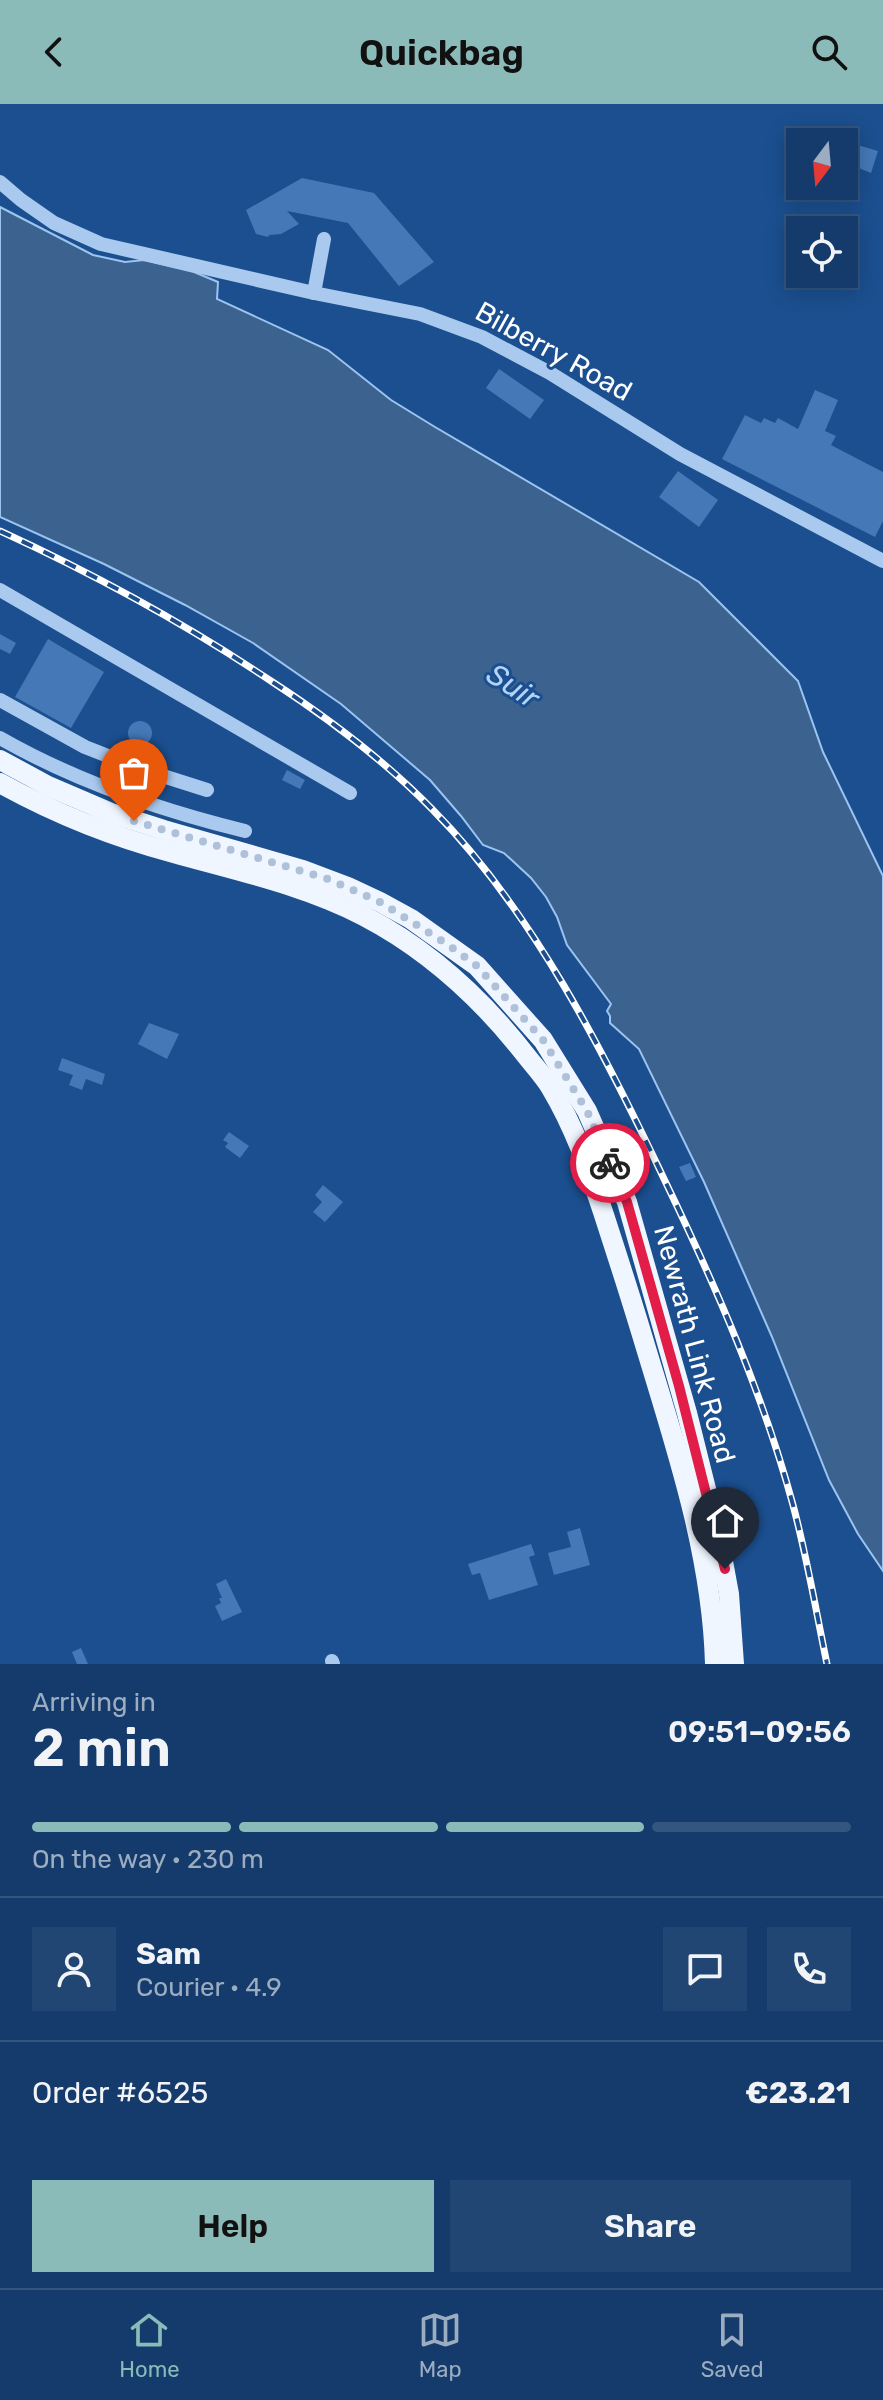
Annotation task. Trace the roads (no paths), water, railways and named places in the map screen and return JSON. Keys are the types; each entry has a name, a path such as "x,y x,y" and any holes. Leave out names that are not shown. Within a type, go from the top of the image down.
{"main road":[{"path":"0,760 48,786 111,813 235,860"},
{"path":"0,783 44,806 159,849 235,860"},
{"name":"Newrath Link Road","path":"235,860 361,914 399,936 438,964 499,1021 550,1086 580,1142 666,1418 700,1539 710,1595 715,1664"},
{"name":"Newrath Link Road","path":"235,860 303,870 365,894 411,919 477,966 543,1040 587,1111 627,1202 687,1413 720,1545 727,1581 734,1664"}],"street":[{"name":"Bilberry Road","path":"0,182 37,212 86,239 151,257 420,314 482,337 550,373 680,454 883,561"},
{"path":"314,293 324,239"},
{"path":"0,590 350,793"},
{"path":"0,700 85,747 207,790"},
{"path":"0,738 112,791 165,810 245,831"}],"water":[{"name":"Suir","path":"0,207 93,255 125,262 144,260 194,272 218,282 217,299 328,350 391,400 699,582 798,681 823,752 883,876 883,1571 858,1534 829,1480 772,1337 704,1182 639,1049 610,1023 607,1011 611,1004 567,945 557,917 531,878 504,853 483,845 430,780 341,704 253,643 104,564 0,517"}],"railway":[{"path":"0,531 70,564 172,619 355,740 432,809 503,892 564,986 618,1084 720,1301 768,1422 781,1464 803,1544 827,1664"}]}
